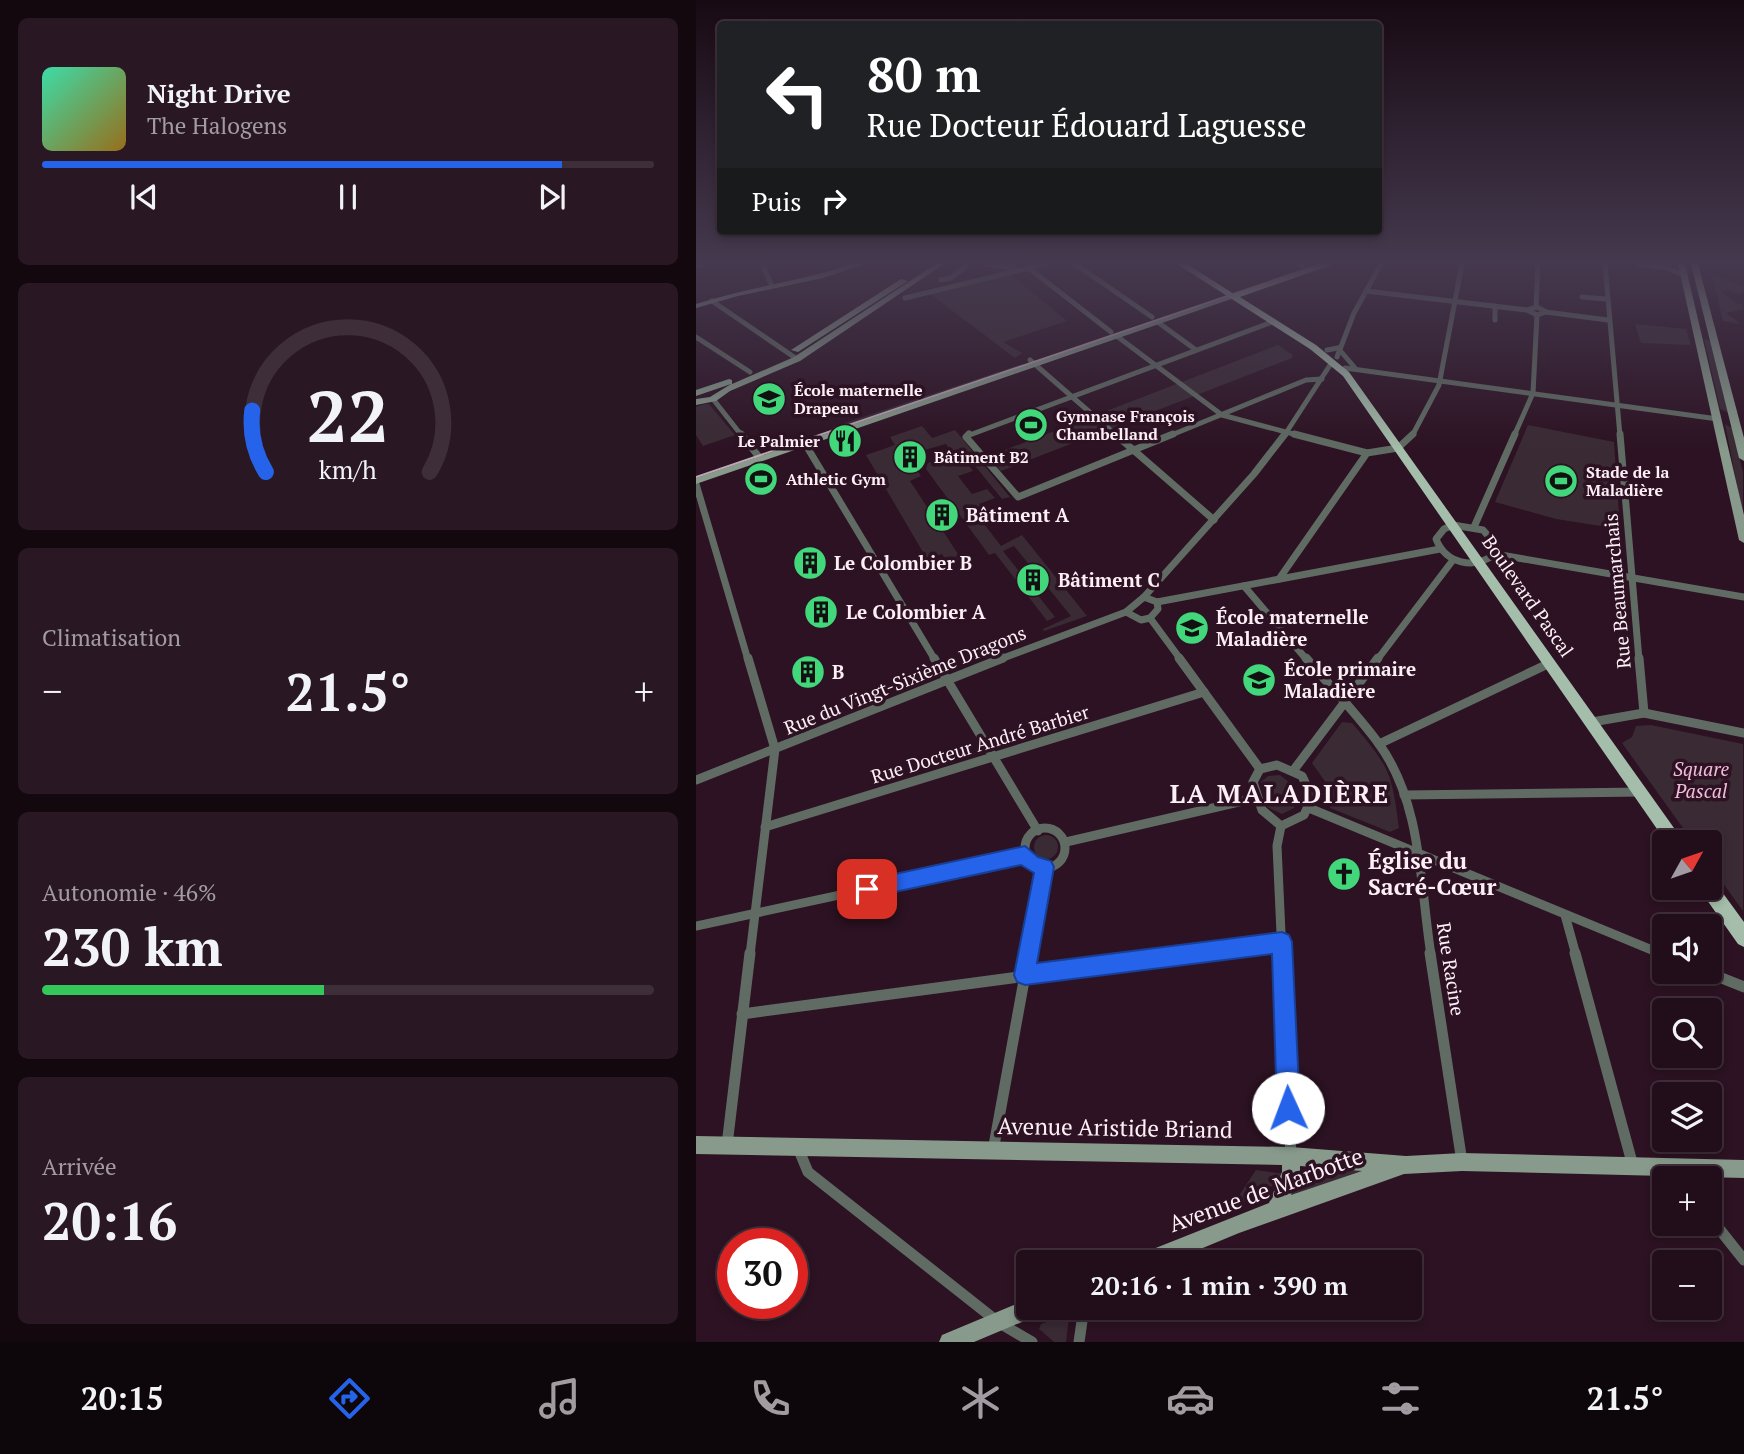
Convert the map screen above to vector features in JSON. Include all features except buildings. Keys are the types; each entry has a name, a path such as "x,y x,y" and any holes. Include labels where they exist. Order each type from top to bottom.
{"main road":[{"path":"698,401 713,399 719,389 750,372 793,357 837,327"},
{"path":"698,389 719,389 793,357 841,327"},
{"path":"696,471 804,442 1136,327"},
{"name":"Boulevard Pascal","path":"1280,327 1340,362"},
{"name":"Boulevard Pascal","path":"1285,327 1340,362 1668,830"},
{"path":"1695,327 1744,540"},
{"path":"1710,327 1739,425 1744,458"},
{"path":"1698,338 1713,340"},
{"path":"696,482 757,454 1033,362"},
{"path":"1718,419 1739,425"},
{"path":"1717,900 1744,938"},
{"name":"Avenue Aristide Briand","path":"696,1145 1292,1156 1405,1165 1462,1162 1652,1169"},
{"path":"1276,1210 1291,1172 1292,1156"},
{"name":"Avenue de Marbotte","path":"1175,1250 1276,1210 1405,1165"},
{"name":"Avenue Aristide Briand","path":"1722,1170 1744,1169"},
{"path":"949,1342 1016,1314"}],"street":[{"path":"749,327 793,357"},
{"path":"1105,327 1222,415 1367,453 1398,448 1410,440 1442,380 1451,327"},
{"path":"1164,327 1196,350"},
{"path":"1259,327 966,434 1016,496 1306,380 1322,379"},
{"name":"Rue du Vingt-Sixième Dragons","path":"696,780 1126,612 1144,597 1214,520 1286,433 1322,379 1340,362 1353,327"},
{"path":"1474,527 1532,393 1536,327"},
{"name":"Rue Beaumarchais","path":"1609,327 1644,713"},
{"path":"696,337 750,372"},
{"path":"1033,362 1214,520"},
{"path":"1340,362 1442,380 1718,419"},
{"path":"713,399 757,454"},
{"path":"804,442 1038,831"},
{"path":"1279,579 1367,453"},
{"path":"696,482 775,749 727,1145"},
{"path":"1495,554 1496,545 1492,537 1474,527 1453,526 1444,529 1437,537 1440,550 1453,560 1479,564 1495,554 1744,597"},
{"path":"1144,597 1157,601 1440,550"},
{"path":"1293,771 1453,560"},
{"name":"Rue Racine","path":"1244,586 1379,744 1394,766 1404,795 1415,853 1462,1162"},
{"path":"1126,612 1140,620 1150,618 1158,609 1157,601"},
{"path":"1150,618 1260,769"},
{"path":"1379,744 1550,663"},
{"name":"Rue Docteur André Barbier","path":"765,827 994,759 1204,692"},
{"path":"1592,722 1644,713 1744,733"},
{"path":"1277,765 1293,771 1309,786 1312,797 1309,808 1295,821 1281,826 1270,819 1256,798 1253,782 1260,769 1277,765"},
{"path":"1404,795 1642,792"},
{"path":"1066,842 1256,798"},
{"path":"1309,808 1652,950"},
{"path":"1281,826 1277,846 1292,1156"},
{"path":"1054,830 1063,836 1066,842 1062,858 1044,867 1032,864 1025,855 1026,843 1038,831 1054,830"},
{"path":"696,926 1025,855"},
{"path":"994,1151 1044,867"},
{"path":"1565,915 1633,1166"},
{"path":"742,1014 1282,942"},
{"path":"1722,978 1744,987"},
{"path":"798,1147 809,1172 998,1322 1032,1342"},
{"path":"1722,1232 1744,1260"},
{"path":"1079,1342 1082,1320"}],"green space":[{"path":"973,327 1050,327 1003,342 1022,353 1015,358"},
{"path":"1636,327 1662,327 1686,329 1691,345 1641,343"},
{"path":"1704,339 1711,341 1729,413 1720,409"},
{"path":"1278,345 1293,355 1292,358 1001,471 989,456"},
{"path":"1022,364 1025,366 836,432 833,427"},
{"path":"709,404 735,435 703,446 696,435 696,407"},
{"path":"1725,424 1732,428 1743,472 1743,516"},
{"name":"Stade de la Maladière","path":"1528,425 1614,442 1620,529 1556,519 1495,502"},
{"path":"922,426 932,438 955,430 1010,497 1002,499 963,451 950,450 946,444 896,458 899,464 910,460 921,476 910,481 962,560 949,565 942,554 936,556 943,568 934,571 866,455 895,445 890,437"},
{"path":"951,454 961,455 973,471 958,476 972,494 987,489 995,498 979,504 982,509 975,512 1001,546 1022,535 1087,616 1044,631 1043,629 1071,616 1014,546 1003,551 1055,617 1047,621 995,553 989,555 926,469 928,463"},
{"path":"1342,722 1352,723 1387,771 1394,794 1399,828 1390,832 1330,808 1329,787 1312,763"},
{"name":"Square Pascal","path":"1651,725 1743,744 1743,911 1722,882 1722,830 1684,830 1622,743 1632,737 1636,726"},
{"path":"1280,775 1294,786 1298,798 1294,808 1282,814 1267,807 1261,782 1268,776"},
{"path":"1046,835 1057,842 1058,847 1051,858 1046,859 1035,852 1034,847 1041,836"},
{"path":"1256,1170 1284,1174 1281,1184 1256,1190 1239,1207 1240,1194"},
{"path":"1321,1171 1364,1171 1293,1198 1292,1191 1298,1184"},
{"path":"1051,1320 1069,1320 1066,1342 1054,1342 1039,1329 1041,1324"}],"tram line":[{"path":"696,477 1137,327"}],"place":[{"name":"École maternelle Drapeau","path":"769,399"},
{"name":"Gymnase François Chambelland","path":"1031,425"},
{"name":"Le Palmier","path":"845,441"},
{"name":"Bâtiment B2","path":"910,457"},
{"name":"Athletic Gym","path":"761,479"},
{"name":"Stade de la Maladière","path":"1561,481"},
{"name":"Bâtiment A","path":"942,515"},
{"name":"Le Colombier B","path":"810,563"},
{"name":"Bâtiment C","path":"1033,580"},
{"name":"Le Colombier A","path":"821,612"},
{"name":"École maternelle Maladière","path":"1192,628"},
{"name":"B","path":"808,672"},
{"name":"École primaire Maladière","path":"1259,680"},
{"name":"Église du Sacré-Cœur","path":"1344,874"}],"district":[{"name":"LA MALADIÈRE","path":"1280,794"}],"route":[{"path":"867,889 1025,855 1032,864 1044,867 1025,975 1282,942 1288,1108"}]}
